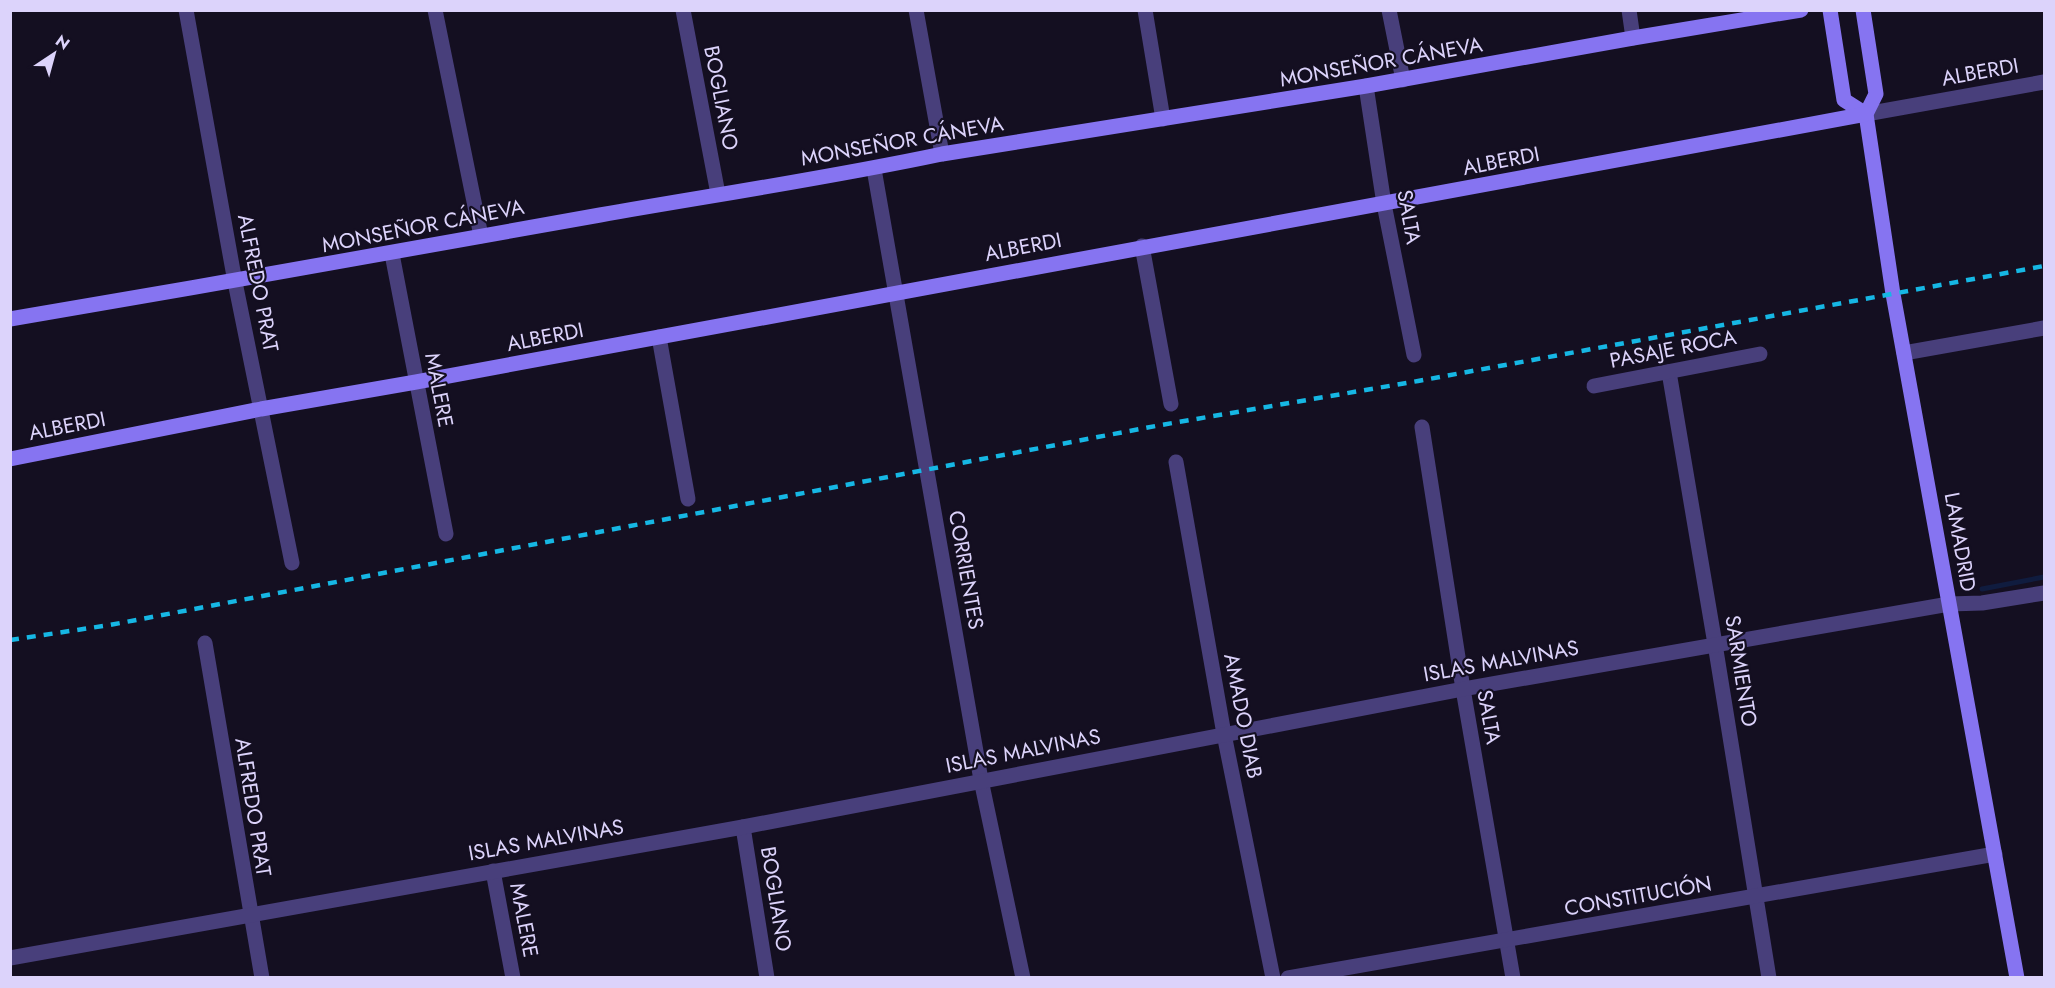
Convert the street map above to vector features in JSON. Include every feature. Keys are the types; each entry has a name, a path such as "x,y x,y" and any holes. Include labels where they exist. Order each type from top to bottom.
{"street":[{"name":"ALFREDO PRAT","path":"186,10 235,282 292,563"},
{"path":"435,10 481,236"},
{"name":"BOGLIANO","path":"683,10 718,194"},
{"path":"916,10 942,154"},
{"path":"1145,10 1163,119"},
{"path":"1389,10 1403,80"},
{"path":"1629,10 1633,38"},
{"name":"MONSEÑOR CÁNEVA","path":"10,319 235,282 718,194 874,169 942,154 1403,80 1801,10"},
{"path":"1830,10 1844,100 1866,114"},
{"name":"LAMADRID","path":"1863,10 1876,94 1866,114 1893,294 2017,978"},
{"name":"ALBERDI","path":"10,459 261,409 2044,82"},
{"name":"SALTA","path":"1366,86 1384,204 1414,355"},
{"name":"CORRIENTES","path":"874,169 981,780 1023,978"},
{"path":"1143,246 1171,404"},
{"name":"MALERE","path":"392,254 446,534"},
{"path":"1904,353 2044,328"},
{"path":"659,337 688,499"},
{"name":"PASAJE ROCA","path":"1594,386 1760,354"},
{"name":"SARMIENTO","path":"1669,372 1769,978"},
{"name":"SALTA","path":"1422,427 1463,689 1513,978"},
{"name":"AMADO DIAB","path":"1176,462 1224,734 1273,978"},
{"name":"ISLAS MALVINAS","path":"10,958 743,827 1463,689 1949,604 1982,603 2044,593"},
{"name":"ALFREDO PRAT","path":"205,643 262,978"},
{"name":"BOGLIANO","path":"743,827 767,978"},
{"name":"CONSTITUCIÓN","path":"1288,978 1995,854"},
{"name":"MALERE","path":"493,871 513,978"}],"waterway":[{"path":"1982,589 2044,577"}],"railway":[{"path":"10,640 110,625 1161,425 1418,381 2044,266"}]}
